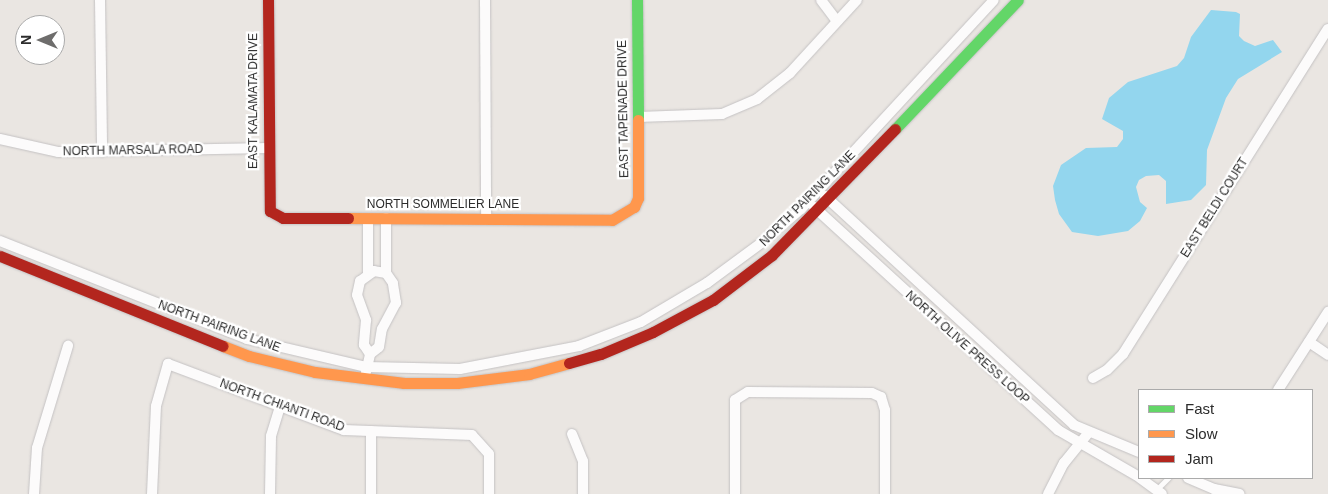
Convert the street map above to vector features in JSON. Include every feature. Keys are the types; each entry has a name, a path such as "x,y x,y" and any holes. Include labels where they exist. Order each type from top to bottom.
{"street":[{"path":"100,0 102,152"},
{"name":"EAST KALAMATA DRIVE","path":"268,0 268,202"},
{"path":"485,0 486,219"},
{"name":"EAST TAPENADE DRIVE","path":"625,213 638,198 637,0"},
{"path":"821,0 837,21"},
{"path":"638,117 722,114 757,99 790,73 857,0"},
{"name":"NORTH PAIRING LANE","path":"0,241 247,339 366,367 460,369 579,346 641,322 707,283 762,243 808,201 994,0"},
{"name":"NORTH PAIRING LANE","path":"0,256 84,288 249,356 315,372 366,380 457,383 529,374 601,354 653,332 713,300 772,255 818,211 1018,0"},
{"name":"EAST BELDI COURT","path":"1093,378 1124,354 1328,29"},
{"name":"NORTH MARSALA ROAD","path":"0,139 58,152 268,148"},
{"name":"NORTH OLIVE PRESS LOOP","path":"818,189 1068,420 1089,432 1138,452"},
{"name":"NORTH OLIVE PRESS LOOP","path":"808,201 1058,430 1138,476"},
{"name":"NORTH SOMMELIER LANE","path":"268,202 270,211 283,218 612,220 625,213"},
{"path":"368,218 368,274"},
{"path":"366,380 366,367 370,354 379,347 382,329 396,303 393,283 386,273 386,218"},
{"path":"370,354 364,345 366,320 358,295 360,280 374,271 386,273"},
{"path":"1279,389 1328,312"},
{"path":"1309,342 1328,355"},
{"path":"34,494 37,448 68,346"},
{"name":"NORTH CHIANTI ROAD","path":"152,494 156,406 168,364 344,430 472,435 489,454 489,494"},
{"path":"735,494 735,400 748,392 872,393 881,397 885,410 885,494"},
{"path":"270,494 271,436 280,406"},
{"path":"371,431 371,494"},
{"path":"1048,494 1064,463 1089,432"},
{"path":"572,434 584,460 583,494"},
{"name":"NORTH OLIVE PRESS LOOP","path":"1143,479 1160,492"},
{"path":"1190,479 1214,489 1240,494"}],"lane":[{"path":"84,288 90,276"},
{"path":"1058,430 1068,420"},
{"path":"1160,492 1167,479"}],"water":[{"path":"1211,10 1240,14 1239,36 1244,41 1255,46 1273,40 1282,52 1238,79 1226,98 1207,150 1206,185 1191,200 1166,204 1166,181 1159,175 1146,176 1139,180 1136,187 1140,202 1147,208 1140,221 1128,231 1098,236 1072,232 1059,214 1055,200 1053,186 1061,165 1086,148 1117,147 1123,139 1123,131 1102,119 1109,98 1128,82 1177,66 1184,58 1191,37"}],"traffic: fast":[{"path":"637,0 638,120"},
{"path":"895,129 1018,0"}],"traffic: slow":[{"path":"348,218 612,220 634,207 638,198 638,120"},
{"path":"223,346 249,356 315,372 404,383 457,383 529,374 569,363"}],"traffic: jam":[{"path":"268,0 270,211 283,218 348,218"},
{"path":"569,363 601,354 653,332 713,300 772,255 895,129"},
{"path":"0,256 223,346"}]}
